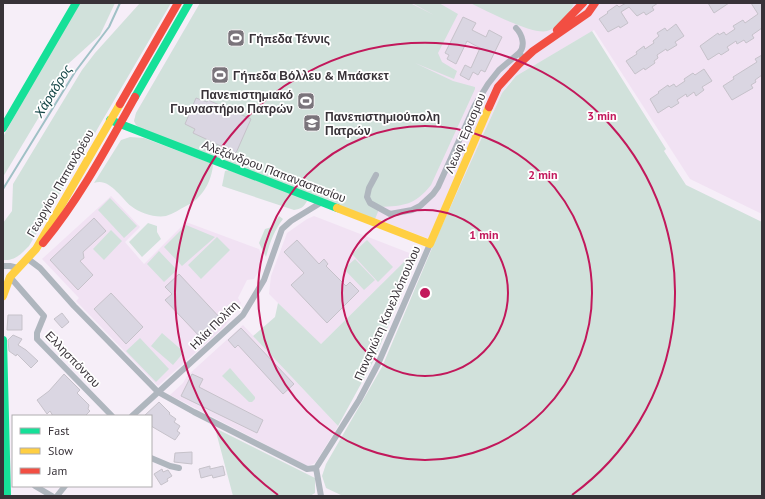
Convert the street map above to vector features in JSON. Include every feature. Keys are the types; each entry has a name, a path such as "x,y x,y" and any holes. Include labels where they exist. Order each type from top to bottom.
{"street":[{"path":"3,128 76,3"},
{"name":"Γεωργίου Παπανδρέου","path":"36,249 178,3"},
{"name":"Γεωργίου Παπανδρέου","path":"36,249 46,240 68,210 120,124 189,3"},
{"path":"542,44 576,12 583,3"},
{"path":"542,44 579,20 588,13 596,3"},
{"path":"376,175 369,188 367,197 370,203 390,214 412,210 427,200 438,187 475,105 488,84 499,70 522,56 523,43 516,28"},
{"name":"Λεωφ. Έρασμου","path":"430,244 498,87 522,56 542,44"},
{"name":"Αλεξάνδρου Παπαναστασίου","path":"110,120 430,244"},
{"name":"Ηλία Πολίτη","path":"133,415 243,315 264,280 282,229 291,221 322,202"},
{"name":"Παναγιώτη Κανελλόπουλου","path":"316,468 358,400 378,364 430,244"},
{"path":"3,296 10,277 36,249"},
{"path":"28,258 40,268 68,300 158,392 194,412 307,469 316,468 321,496"},
{"path":"3,266 18,268"},
{"name":"Ελλησπόντου","path":"10,277 44,316 37,333 38,339 111,415"},
{"path":"3,340 9,476 7,496"},
{"path":"152,458 178,468"},
{"path":"38,487 52,496"},
{"path":"57,496 64,487"}],"shaded area":[{"path":"80,3 115,3 100,35 68,64 57,87 3,177 3,137 41,68"},
{"path":"140,3 171,3 29,246 14,258 3,260 3,223 12,211 13,184 82,70 95,53"},
{"name":"Πανεπιστημιούπολη Πατρών","path":"200,3 762,3 762,214 690,179 594,30 516,76 509,83 502,93 435,241 416,234 142,129 136,125 134,121 136,113"},
{"name":"Πανεπιστημιακό Γυμναστήριο Πατρών","path":"200,3 410,3 434,15 412,3 439,3 458,14 438,53 442,62 457,71 454,79 415,63 453,81 475,87 431,185 420,197 408,203 396,206 380,207 375,219 142,129 136,125 134,121 136,113"},
{"path":"470,3 574,3 567,15 556,27 547,31 540,31 520,26"},
{"path":"592,31 666,149 664,151 686,185 762,222 762,496 343,496 326,488 322,476 326,464 382,367 435,241 502,93 516,76"},
{"path":"130,137 144,138 213,164 211,177 205,189 197,199 174,213 166,216 157,216 143,213 135,209 114,189 105,183 94,183 121,140"},
{"path":"229,170 307,201 305,205 294,210 222,186 225,171"},
{"path":"111,196 140,227 125,242 144,264 186,222 259,249 263,259 259,271 254,279 247,280 238,298 241,303 224,327 158,386 76,301 79,298 42,259"},
{"path":"110,198 137,226 124,238 98,210"},
{"path":"279,216 283,219 277,228 266,257 259,243 265,229 272,227"},
{"path":"314,216 412,254 320,345 269,294 271,276 287,233"},
{"path":"148,223 157,226 157,232 161,239 142,257 129,242"},
{"path":"186,225 215,237 182,266 164,247"},
{"path":"111,230 122,241 104,260 93,249"},
{"path":"217,237 230,250 201,279 188,265"},
{"path":"367,240 393,267 378,282 352,254"},
{"path":"159,251 177,270 164,282 147,264"},
{"path":"412,254 417,257 374,360 338,426 253,336 275,317 278,303 321,344"},
{"path":"355,259 375,280 364,290 344,269"},
{"path":"243,325 338,426 316,462 313,464 307,466 170,395 183,383 187,376"},
{"path":"162,333 184,352 173,365 151,346"},
{"path":"140,338 169,369 156,382 126,351"},
{"path":"230,368 255,397 252,402 249,402 222,376"},
{"path":"215,428 315,478 315,493 310,496 233,496"}],"building":[{"path":"626,3 658,3 652,7 654,10 646,15 644,12 637,16 629,7 621,12 628,23 620,28 619,26 608,32 599,19 617,5 619,7"},
{"path":"708,3 729,3 714,13"},
{"path":"751,3 762,3 762,28 752,35 754,38 746,43 744,40 737,44 736,41 727,47 729,50 721,55 719,53 708,60 700,46 718,33 719,35 724,32 726,35 735,29 733,26 743,20 745,23 758,14"},
{"path":"463,17 476,23 472,30 486,37 489,30 502,37 485,72 481,70 478,75 473,72 469,80 460,75 465,65 471,68 480,48 467,41 456,64 447,59 449,55 445,53"},
{"path":"676,24 684,36 675,42 677,45 667,51 666,49 657,55 658,58 654,61 655,63 645,70 644,68 635,74 626,61 637,54 636,52 644,46 645,49 654,43 653,41 659,36 657,33 665,28 667,31"},
{"path":"762,55 762,75 751,85 753,88 732,100 723,86 734,79 733,77 757,62 755,59"},
{"path":"704,69 712,81 702,87 704,90 696,96 694,92 687,97 686,94 677,100 679,103 671,108 669,106 658,113 650,99 668,85 669,87 674,84 676,87 693,73 695,75"},
{"path":"196,98 207,102 208,100 251,119 236,153 193,133 195,129 185,124"},
{"path":"94,218 106,231 83,252 84,258 80,261 93,275 78,290 50,260"},
{"path":"297,240 319,264 324,259 328,264 326,266 346,286 350,282 359,291 327,323 291,285 304,273 284,252"},
{"path":"179,274 222,320 202,339 165,300 172,294 165,287"},
{"path":"111,293 143,327 126,344 94,309"},
{"path":"62,313 69,322 62,328 54,319"},
{"path":"8,315 22,315 22,330 7,330"},
{"path":"241,328 294,384 283,394 238,345 235,348 228,340"},
{"path":"13,335 22,339 18,345 38,361 31,368 17,354 16,356 9,351 8,340"},
{"path":"64,374 80,390 77,393 89,405 88,409 90,411 86,415 52,415 50,411 47,414 37,400 49,391"},
{"path":"192,374 203,379 199,387 263,420 257,433 181,396"},
{"path":"159,402 170,413 169,414 176,419 174,422 180,426 177,431 180,433 175,440 152,427 152,415 145,415"},
{"path":"192,452 192,464 174,462 175,453"},
{"path":"210,466 210,469 223,466 225,475 213,478 212,475 201,478 199,469"},
{"path":"162,469 163,472 168,470 172,476 167,479 168,481 161,485 154,474"}],"waterway":[{"name":"Χάραδρος","path":"3,189 75,72 109,27 120,3"}],"traffic: fast":[{"path":"3,128 76,3"},
{"path":"135,97 189,3"},
{"path":"110,120 337,208"},
{"path":"3,340 7,496"}],"traffic: slow":[{"path":"3,296 10,277 36,249 120,104"},
{"path":"337,208 430,244 489,107"}],"traffic: jam":[{"path":"120,104 178,3"},
{"path":"557,30 583,3"},
{"path":"489,107 498,87 519,64 533,51 588,13 595,3"},
{"path":"43,243 81,190 135,97"}],"place":[{"name":"Γήπεδα Τέννις","path":"236,38"},
{"name":"Γήπεδα Βόλλευ & Μπάσκετ","path":"220,75"},
{"name":"Πανεπιστημιακό Γυμναστήριο Πατρών","path":"306,101"},
{"name":"Πανεπιστημιούπολη Πατρών","path":"312,123"}]}
